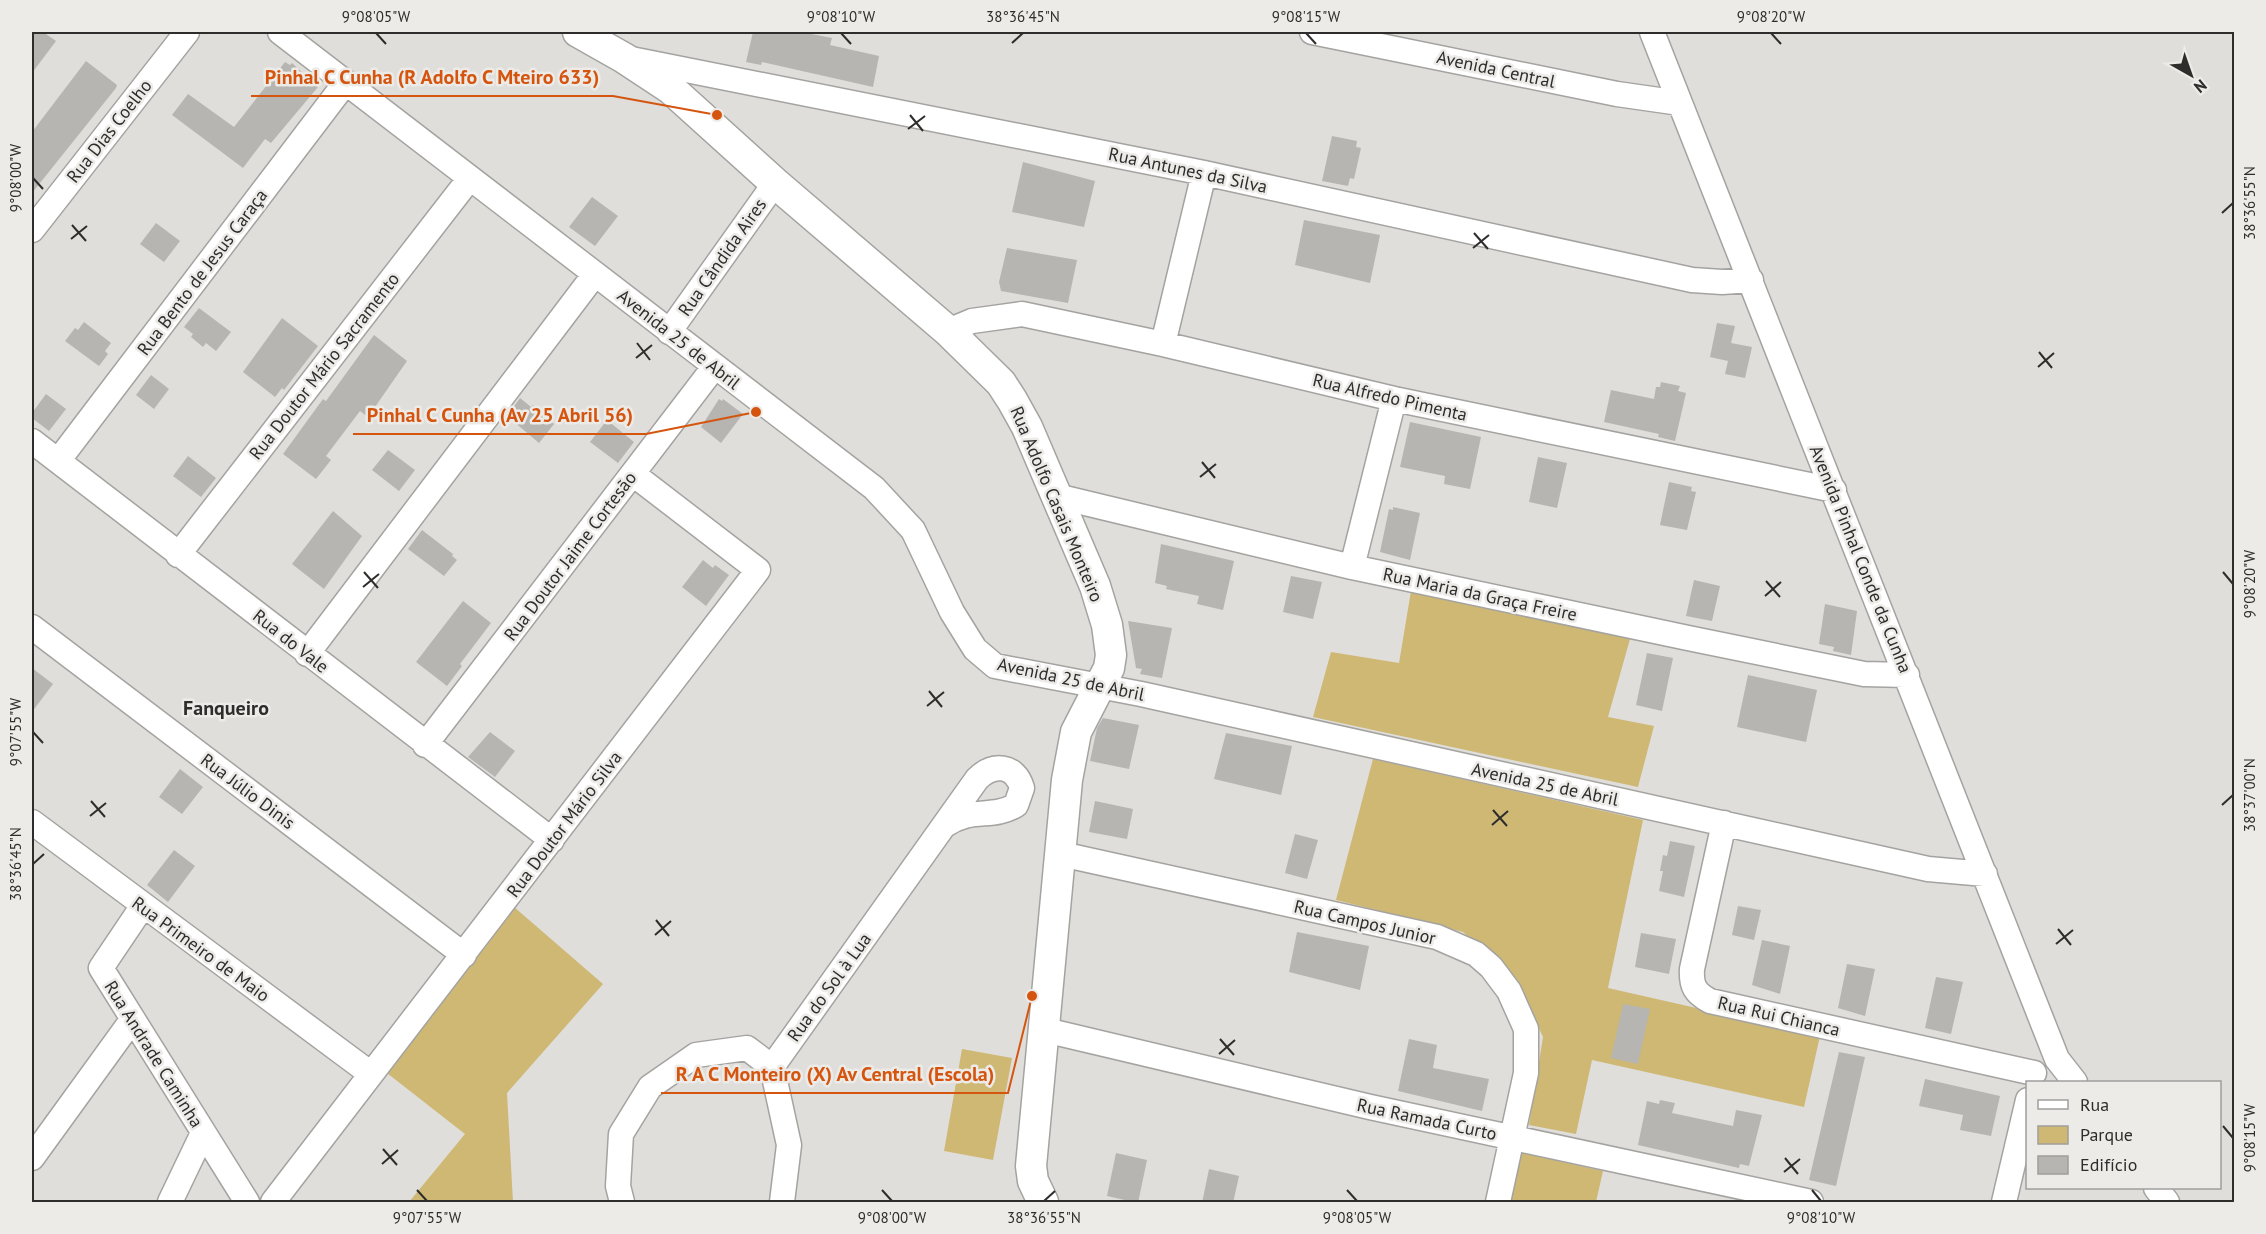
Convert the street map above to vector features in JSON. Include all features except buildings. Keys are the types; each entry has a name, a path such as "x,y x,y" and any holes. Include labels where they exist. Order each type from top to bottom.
{"street":[{"name":"Rua Dias Coelho","path":"32,230 187,32"},
{"name":"Avenida 25 de Abril","path":"280,32 874,488 913,530 952,612 984,659 995,666 1099,686 1928,869 1985,874"},
{"name":"Rua Adolfo Casais Monteiro","path":"578,32 624,58 671,89 775,183 948,331 1001,383 1027,427 1095,586 1107,626 1111,655 1109,668 1076,732 1068,780 1031,1166 1033,1181 1043,1203"},
{"name":"Avenida Central","path":"1312,32 1617,94 1680,103"},
{"name":"Avenida Pinhal Conde da Cunha","path":"1652,32 2057,1059 2074,1081"},
{"name":"Rua Antunes da Silva","path":"624,58 1203,173 1692,280 1722,282 1751,280"},
{"name":"Rua Bento de Jesus Caraça","path":"58,461 346,82"},
{"path":"1163,344 1203,173"},
{"name":"Rua Doutor Mário Sacramento","path":"178,555 470,178"},
{"name":"Rua Cândida Aires","path":"669,332 775,183"},
{"path":"307,654 595,274"},
{"name":"Rua Alfredo Pimenta","path":"948,331 972,321 1022,314 1163,344 1394,399 1834,490"},
{"name":"Rua Doutor Jaime Cortesão","path":"425,745 715,366"},
{"path":"1352,567 1394,399"},
{"name":"Rua do Vale","path":"32,441 425,745 552,840"},
{"name":"Rua Doutor Mário Silva","path":"273,1203 758,570 633,474"},
{"name":"Rua Maria da Graça Freire","path":"1056,496 1352,567 1864,674 1907,675"},
{"name":"Rua Júlio Dinis","path":"32,627 464,954"},
{"name":"Rua Primeiro de Maio","path":"32,822 142,907 371,1074"},
{"name":"Rua Rui Chianca","path":"1724,824 1692,969 1691,983 1698,994 1710,1001 2033,1078"},
{"name":"Rua do Sol à Lua","path":"772,1067 945,825"},
{"name":"Rua Campos Junior","path":"1061,854 1437,937 1476,954 1491,967 1509,991 1526,1029 1526,1073 1515,1137 1498,1203"},
{"name":"Rua Andrade Caminha","path":"142,907 101,968 247,1203"},
{"path":"32,1158 132,1020"},
{"name":"Rua Ramada Curto","path":"1045,1030 1370,1107 1811,1203"},
{"path":"622,1203 618,1186 621,1134 650,1087 696,1055 747,1048 772,1067 789,1145 782,1203"},
{"path":"2033,1078 2057,1059"},
{"path":"2004,1203 2026,1109"},
{"path":"170,1203 203,1133"},
{"path":"2157,1189 2168,1203"}],"green space":[{"path":"1411,591 1630,639 1608,717 1654,726 1638,787 1313,717 1331,652 1399,663"},
{"path":"1373,759 1643,820 1608,988 1820,1036 1804,1107 1592,1060 1576,1134 1529,1125 1543,1037 1516,978 1463,932 1336,900"},
{"path":"506,900 603,984 507,1093 513,1202 409,1202 465,1134 378,1066"},
{"path":"962,1049 1012,1058 993,1160 944,1151"},
{"path":"1519,1152 1603,1171 1596,1202 1508,1202"}],"place":[{"name":"Pinhal C Cunha (R Adolfo C Mteiro 633)","path":"717,115"},
{"name":"Pinhal C Cunha (Av 25 Abril 56)","path":"756,412"},
{"name":"R A C Monteiro (X) Av Central (Escola)","path":"1032,996"}],"district":[{"name":"Fanqueiro","path":"226,708"}]}
